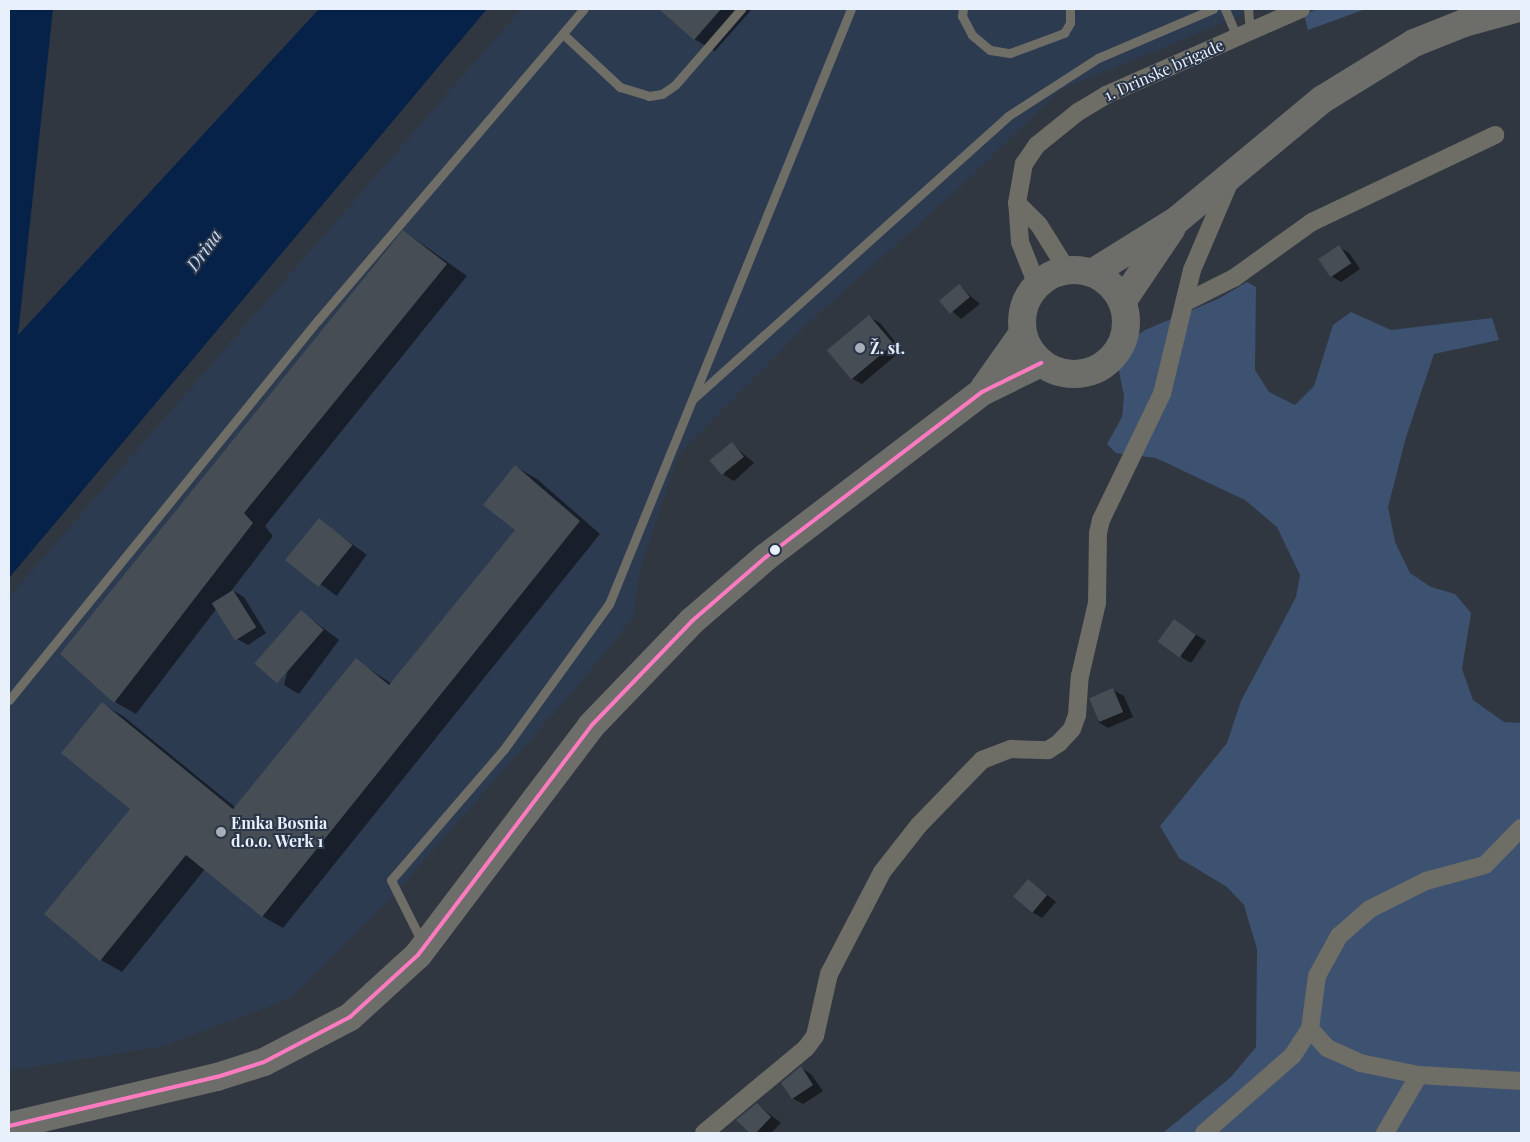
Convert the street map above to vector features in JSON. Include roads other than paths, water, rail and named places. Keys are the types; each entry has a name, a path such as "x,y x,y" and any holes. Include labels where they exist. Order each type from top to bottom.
{"main road":[{"path":"1080,271 1110,285 1122,302 1126,319 1124,336 1117,352 1105,364 1090,372 1073,374 1056,371 1041,362 1029,350 1023,333 1022,316 1026,299 1037,285 1051,275 1080,271 1177,220 1323,99 1414,43 1464,23 1515,9"},
{"path":"1122,302 1177,220"},
{"path":"982,392 1023,333"},
{"path":"9,1126 217,1077 264,1062 350,1016 384,989 425,946 590,726 692,621 766,558 982,392 1041,362"}],"street":[{"name":"1. Drinske brigade","path":"1037,285 1020,242 1017,203 1024,164 1037,145 1078,112 1136,80 1301,9"},
{"path":"1186,302 1234,278 1312,222 1495,135"},
{"path":"704,1133 806,1048 815,1036 833,967 882,872 919,825 982,760 1011,749 1048,750 1060,744 1072,729 1078,716 1080,676 1097,603 1098,533 1101,520 1162,394 1186,302 1192,270 1233,174"},
{"path":"1017,203 1080,271"},
{"path":"1204,1133 1293,1055 1310,1029 1317,976 1339,936 1370,909 1426,881 1485,865 1521,828"},
{"path":"1310,1029 1327,1048 1360,1063 1419,1075 1521,1081"},
{"path":"1386,1132 1419,1075"}],"lane":[{"path":"9,700 318,320 584,9"},
{"path":"563,34 620,87 649,96 662,94 676,85 741,9"},
{"path":"425,946 391,880 504,749 609,604 851,9"},
{"path":"963,9 962,16 972,36 990,50 1010,53 1064,33 1070,23 1070,9"},
{"path":"692,400 1008,116 1098,58 1213,9"},
{"path":"1225,9 1243,34"},
{"path":"1243,34 1248,9"}],"water":[{"name":"Drina","path":"9,9 53,9 18,335 319,9 487,9 9,578"}],"place":[{"name":"Ž. st.","path":"860,348"},
{"name":"Emka Bosnia d.o.o. Werk 1","path":"221,832"}]}
